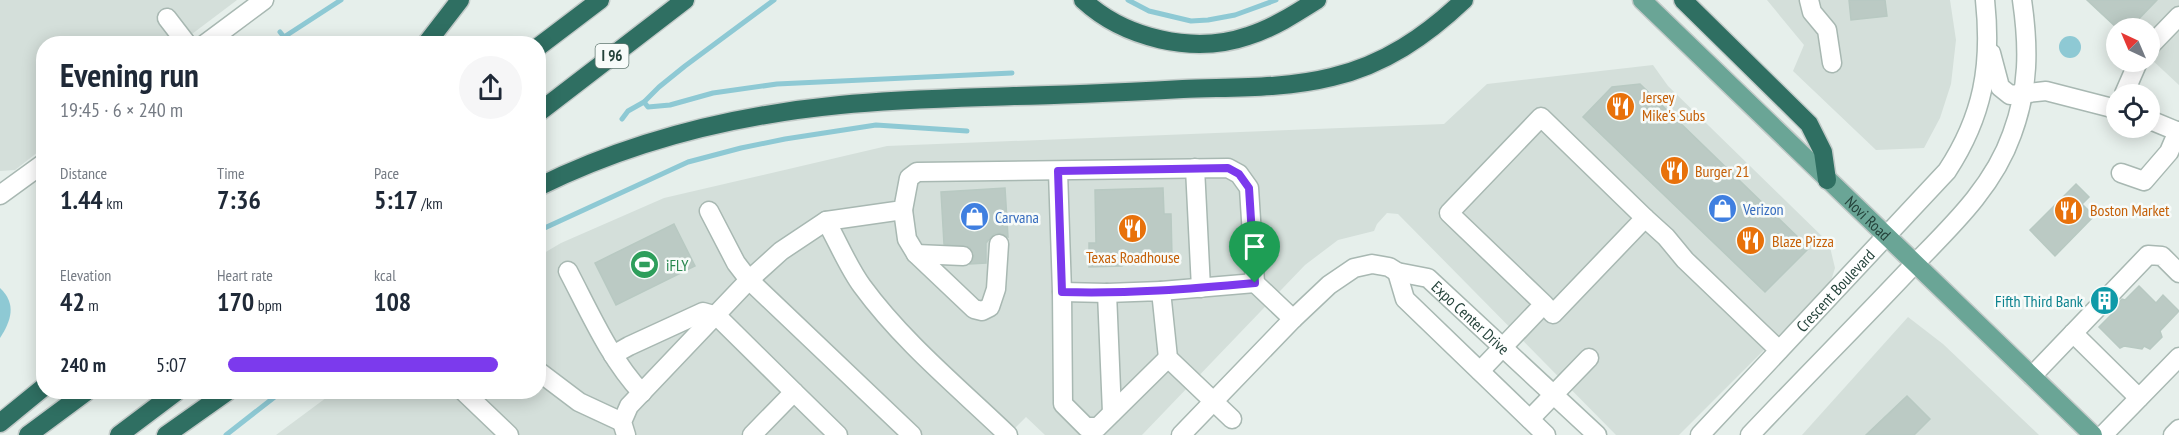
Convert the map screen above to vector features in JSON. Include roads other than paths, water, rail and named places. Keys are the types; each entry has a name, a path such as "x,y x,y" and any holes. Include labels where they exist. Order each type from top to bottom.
{"highway":[{"path":"432,36 460,0"},
{"path":"546,41 600,0"},
{"name":"I 96","path":"546,107 685,0"},
{"path":"1083,0 1097,13 1145,36 1174,42 1206,44 1246,37 1283,22 1317,0"},
{"path":"546,184 620,153 661,140 751,118 802,109 914,100 1265,85 1333,77 1393,54 1417,40 1464,0"},
{"path":"1683,0 1809,124 1823,152 1827,180"},
{"path":"0,423 36,394"},
{"path":"28,435 77,399"},
{"path":"120,435 167,399"},
{"path":"166,435 217,399"}],"main road":[{"name":"Novi Road","path":"1642,0 2093,435"}],"street":[{"path":"216,36 264,0"},
{"path":"1809,0 1812,12 1827,30 1832,63"},
{"name":"Crescent Boulevard","path":"1700,435 1940,180 1959,152 1970,131 1982,96 1988,47 1985,0"},
{"path":"1750,435 1915,264 1988,184 2012,134 2024,92 2026,31 2022,0"},
{"path":"2160,36 2179,16"},
{"path":"167,18 181,36"},
{"path":"1988,47 1995,61 2000,87 2010,95 2046,91 2106,106"},
{"path":"1645,218 1553,314 1449,213 1541,117 1666,237 1685,260 1779,350"},
{"path":"2121,173 2144,181 2169,152 2179,132 2160,124"},
{"path":"1194,168 1201,288"},
{"path":"999,244 996,289 990,307 982,311 974,309 916,254 907,239 903,210 909,178 917,171 1228,168 1239,174 1249,188 1255,283 1293,319"},
{"path":"0,195 36,169"},
{"path":"1058,171 1062,292 1062,404 1086,427 1098,427 1168,358"},
{"path":"546,377 579,402 624,428 629,406 749,280 781,251 826,221 903,210"},
{"path":"709,211 736,262 749,280 912,435"},
{"path":"826,221 860,284 871,298 907,340 999,432"},
{"path":"916,254 963,256"},
{"path":"2032,376 2148,255 2162,256 2179,273"},
{"path":"1181,435 1329,285 1354,268 1372,264 1389,267 1397,272"},
{"path":"568,271 613,355 642,393"},
{"name":"Expo Center Drive","path":"1546,435 1405,299 1397,272 1428,278 1597,435"},
{"path":"1062,292 1161,291 1255,283"},
{"path":"1161,291 1168,358 1232,419"},
{"path":"1107,293 1112,413"},
{"path":"1480,371 1544,304"},
{"path":"613,355 703,312 717,316 838,435"},
{"path":"2073,333 2139,398"},
{"path":"2103,435 2179,357"},
{"path":"1530,419 1589,358"},
{"path":"752,435 794,392"},
{"path":"471,399 509,435"},
{"path":"2173,435 2179,429"}],"water":[{"path":"2070,36 2078,39 2081,47 2078,55 2070,58 2062,55 2059,47 2062,39"},
{"path":"0,288 9,300 10,313 0,338"}],"waterway":[{"path":"286,36 341,0"},
{"path":"622,119 628,111 644,102 685,66 774,0"},
{"path":"1128,0 1149,11 1191,21 1235,15 1276,0"},
{"path":"280,32 283,36"},
{"path":"644,102 648,107 670,105 713,93 777,84 1012,73"},
{"path":"546,227 688,162 741,148 876,125 967,131"},
{"path":"226,435 272,399"}],"place":[{"name":"Jersey Mike's Subs","path":"1621,106"},
{"name":"Burger 21","path":"1674,171"},
{"name":"Verizon","path":"1722,209"},
{"name":"Boston Market","path":"2069,210"},
{"name":"Carvana","path":"974,217"},
{"name":"Texas Roadhouse","path":"1133,229"},
{"name":"Blaze Pizza","path":"1751,241"},
{"name":"iFLY","path":"645,265"},
{"name":"Fifth Third Bank","path":"2104,301"}]}
